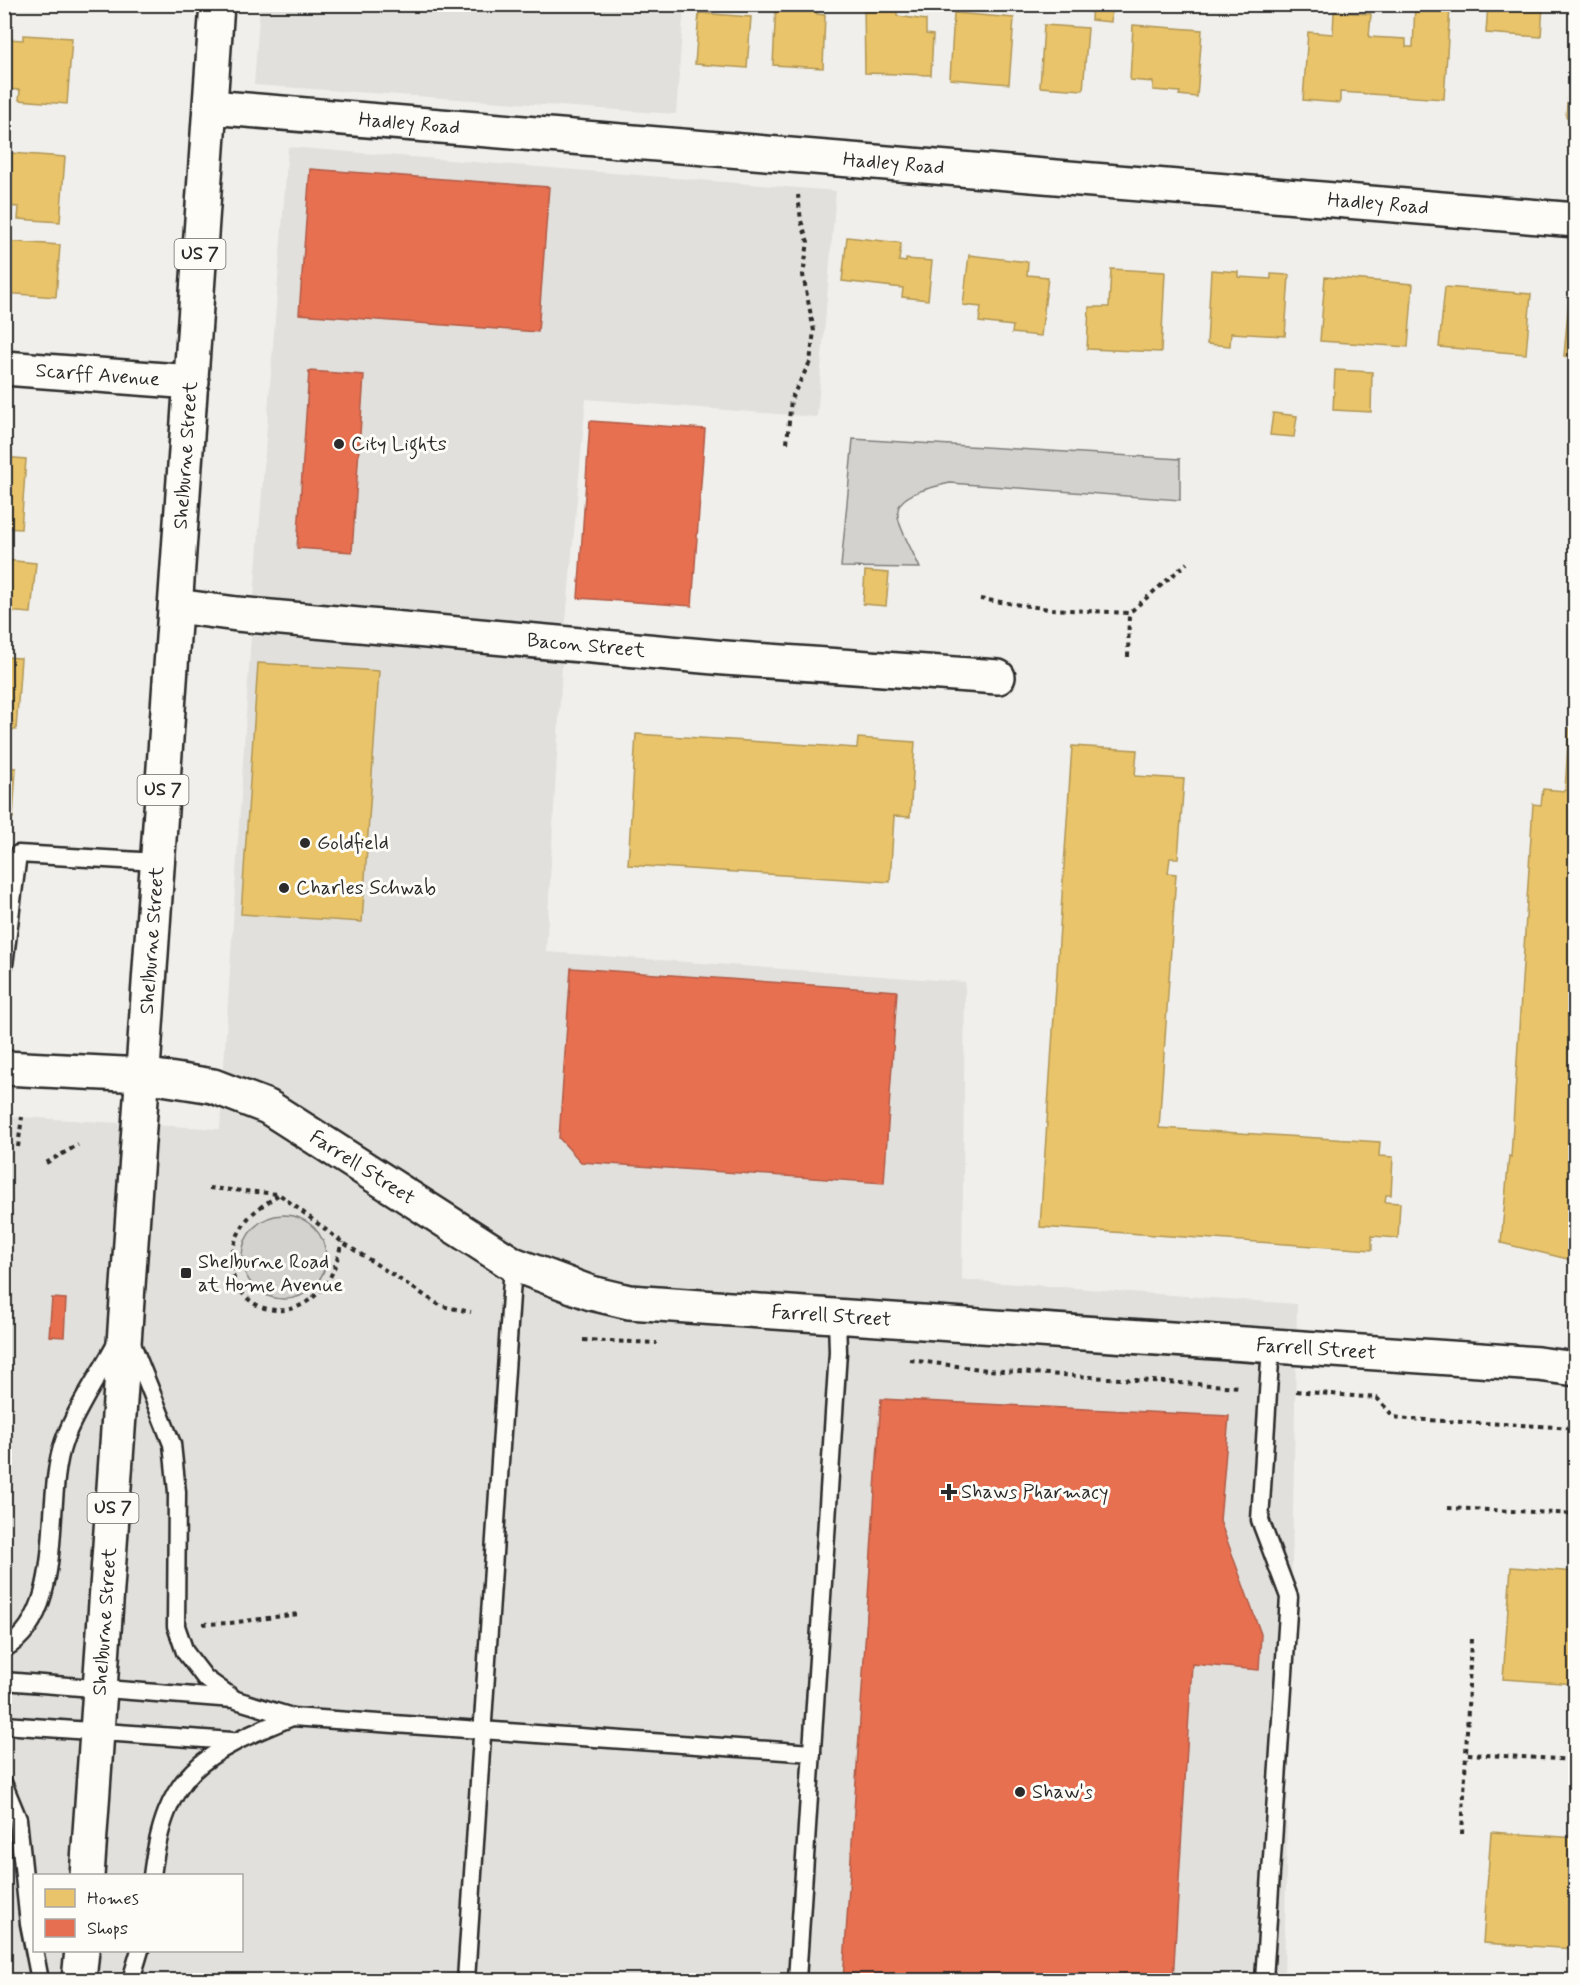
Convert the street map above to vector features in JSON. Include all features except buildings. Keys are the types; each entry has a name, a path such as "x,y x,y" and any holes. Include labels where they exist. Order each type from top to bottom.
{"street":[{"name":"Shelburne Street","path":"87,1874 217,4"},
{"name":"Hadley Road","path":"210,107 1575,220"},
{"name":"Scarff Avenue","path":"4,368 192,382"},
{"name":"Bacon Street","path":"176,606 237,614 725,658 998,677"},
{"name":"Farrell Street","path":"4,1068 143,1075 213,1086 268,1107 513,1264 591,1293 629,1302 837,1318 1538,1364 1575,1370"},
{"path":"79,1980 82,1952"}],"lane":[{"path":"4,965 18,854 158,862"},
{"path":"466,1980 513,1264"},
{"path":"797,1980 838,1352 837,1318"},
{"path":"4,1649 30,1625 43,1599 55,1485 64,1440 125,1328"},
{"path":"125,1328 172,1444 177,1492 176,1626 184,1652 205,1678 233,1699"},
{"path":"1264,1980 1289,1597 1260,1520 1271,1345"},
{"path":"4,1681 233,1699 292,1718 812,1753"},
{"path":"152,1874 161,1822 173,1797 194,1770 232,1741 292,1718"},
{"path":"4,1725 232,1741"},
{"path":"4,1785 18,1819 33,1944"},
{"path":"34,1952 40,1980"},
{"path":"131,1980 139,1952"}],"path":[{"path":"788,443 790,399 810,362 814,330 803,276 808,242 801,221 798,195"},
{"path":"981,599 1049,609 1129,613 1187,563"},
{"path":"1128,657 1129,613"},
{"path":"18,1147 22,1116"},
{"path":"46,1163 78,1145"},
{"path":"209,1188 279,1194 342,1242 441,1306 471,1312"},
{"path":"279,1194 247,1219 232,1248 232,1262 239,1292 262,1307 286,1312 307,1304 327,1284 342,1242"},
{"path":"205,1261 232,1262"},
{"path":"900,1359 988,1370 1377,1398 1394,1417 1575,1428"},
{"path":"1448,1508 1575,1514"},
{"path":"197,1622 230,1623 298,1614"},
{"path":"1462,1834 1471,1639"},
{"path":"1466,1754 1575,1760"}],"shaded area":[{"path":"260,5 684,5 676,114 254,85"},
{"path":"288,147 836,191 817,417 586,399 562,665 546,952 965,982 962,1280 1297,1304 1284,1980 5,1980 4,1116 220,1129 250,651"},
{"path":"853,439 1180,459 1180,500 950,483 926,489 901,502 898,511 899,521 920,568 841,567"},
{"path":"284,1215 300,1218 319,1234 326,1257 323,1273 307,1292 284,1299 268,1296 249,1280 242,1257 245,1241 261,1222"}],"place":[{"name":"City Lights","path":"339,444"},
{"name":"Goldfield","path":"305,843"},
{"name":"Charles Schwab","path":"284,888"},
{"name":"Shelburne Road at Home Avenue","path":"186,1273"},
{"name":"Shaws Pharmacy","path":"949,1492"},
{"name":"Shaw's","path":"1020,1792"}]}
